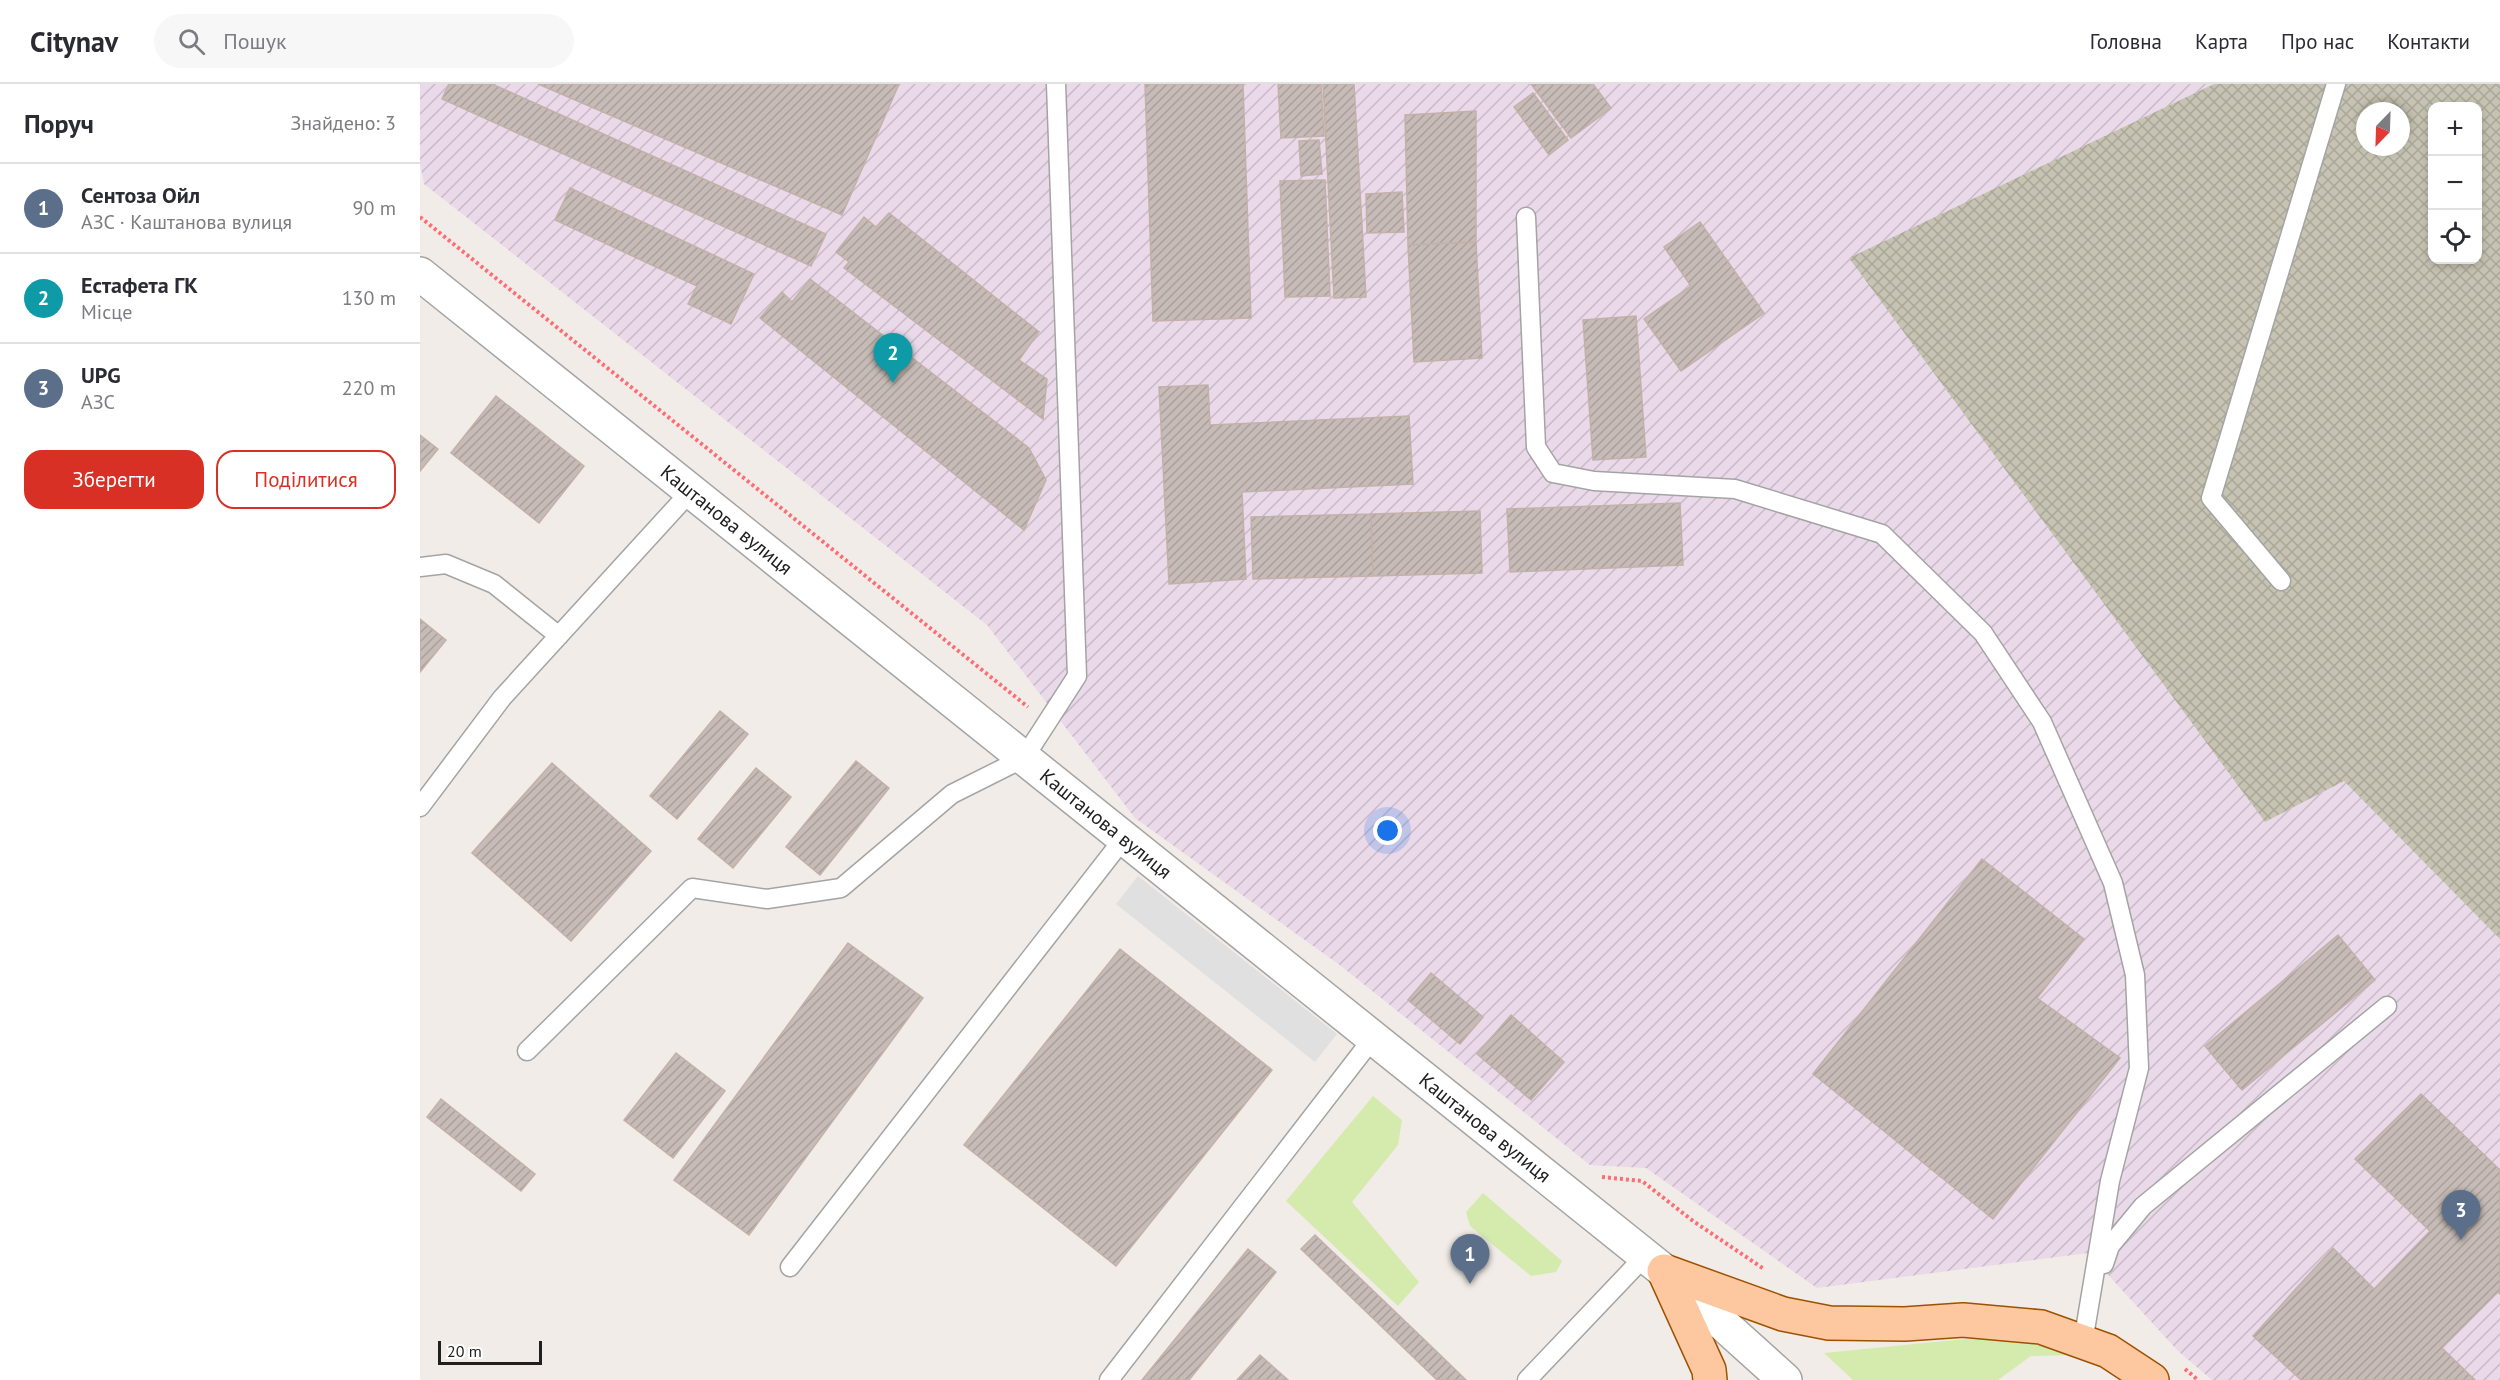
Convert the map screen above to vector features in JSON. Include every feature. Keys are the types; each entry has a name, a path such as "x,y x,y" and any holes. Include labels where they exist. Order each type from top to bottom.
{"main road":[{"path":"1655,1263 1783,1314 1829,1323 1905,1324 1963,1320 2041,1327 2108,1351 2152,1380"},
{"path":"1655,1263 1709,1370 1710,1380"}],"street":[{"name":"Каштанова вулиця","path":"420,274 1655,1263 1785,1380"}],"lane":[{"path":"527,1052 692,888 767,899 841,888 952,794 1024,758 1077,676 1056,84"},
{"path":"2281,581 2211,498 2336,84"},
{"path":"1526,217 1536,447 1553,472 1593,481 1735,489 1882,534 1983,633 2042,722 2113,883 2135,975 2139,1068 2110,1181 2083,1342"},
{"path":"420,807 502,698 691,491"},
{"path":"420,567 446,564 494,584 559,636"},
{"path":"790,1268 1124,838"},
{"path":"2091,1302 2110,1246 2143,1206 2212,1152 2387,1006"},
{"path":"1109,1380 1373,1038"},
{"path":"1527,1380 1655,1263"}],"shaded area":[{"path":"420,84 2500,84 2500,1380 2212,1380 2178,1351 2088,1253 1817,1288 1646,1168 1590,1165 1341,966 1135,818 987,625 424,184 420,164"},
{"path":"2214,84 2500,84 2500,939 2344,781 2265,822 1849,258"},
{"path":"1138,876 1337,1034 1315,1062 1116,904"}],"green space":[{"path":"1373,1096 1402,1120 1398,1145 1352,1202 1419,1282 1398,1306 1286,1201"},
{"path":"1483,1193 1562,1261 1556,1272 1531,1276 1470,1226 1466,1212"},
{"path":"1985,1337 2035,1340 2077,1355 2031,1356 1998,1380 1853,1380 1824,1353"}],"building":[{"path":"449,84 492,84 826,234 811,266 442,99"},
{"path":"538,84 899,84 842,215"},
{"path":"1145,84 1243,84 1251,318 1153,321"},
{"path":"1278,84 1321,84 1324,136 1281,138"},
{"path":"1323,84 1354,84 1366,297 1334,298"},
{"path":"1531,84 1593,84 1611,108 1571,138"},
{"path":"1533,93 1568,140 1549,155 1514,107"},
{"path":"1476,111 1476,242 1408,245 1405,115"},
{"path":"1319,140 1322,174 1301,176 1299,141"},
{"path":"1325,180 1330,296 1285,297 1280,181"},
{"path":"570,188 754,274 731,324 688,304 697,286 555,220"},
{"path":"1402,192 1404,232 1367,233 1366,194"},
{"path":"889,213 1039,332 1019,360 1047,379 1043,419 844,268 849,262 836,252 864,217 876,227"},
{"path":"1700,222 1764,313 1681,371 1644,319 1691,286 1664,247"},
{"path":"1476,242 1482,358 1414,362 1408,245"},
{"path":"810,279 1029,448 1046,480 1024,530 760,318 782,292 792,302"},
{"path":"1636,316 1646,457 1593,460 1583,320"},
{"path":"1208,385 1210,425 1409,416 1413,484 1242,492 1246,579 1169,584 1159,387"},
{"path":"496,396 584,466 539,523 451,453"},
{"path":"420,435 438,449 420,471"},
{"path":"1680,503 1683,565 1510,572 1507,509"},
{"path":"1480,511 1482,573 1373,576 1371,514"},
{"path":"1371,514 1373,576 1253,579 1251,517"},
{"path":"420,619 446,640 420,672"},
{"path":"720,711 748,734 677,819 650,796"},
{"path":"856,761 889,788 820,875 786,847"},
{"path":"552,763 651,851 571,941 472,853"},
{"path":"756,768 791,797 733,868 698,839"},
{"path":"1982,859 2084,939 2037,998 2120,1058 1993,1219 1813,1074"},
{"path":"2338,935 2375,980 2242,1090 2205,1046"},
{"path":"848,943 923,998 749,1235 674,1180"},
{"path":"1120,949 1272,1070 1116,1266 964,1145"},
{"path":"1431,973 1483,1017 1460,1044 1408,1000"},
{"path":"1511,1015 1564,1062 1531,1100 1477,1054"},
{"path":"676,1053 725,1091 673,1158 624,1120"},
{"path":"2421,1094 2500,1170 2500,1294 2498,1292 2442,1348 2475,1380 2301,1380 2253,1336 2333,1248 2374,1289 2430,1231 2355,1159"},
{"path":"441,1099 535,1174 521,1191 427,1117"},
{"path":"1315,1235 1466,1380 1437,1380 1301,1249"},
{"path":"1248,1249 1276,1272 1189,1380 1142,1380"},
{"path":"1260,1355 1288,1380 1237,1380"}],"place":[{"name":"Естафета ГК","path":"893,383"},
{"name":"UPG","path":"2461,1240"},
{"name":"Сентоза Ойл","path":"1470,1284"}]}
